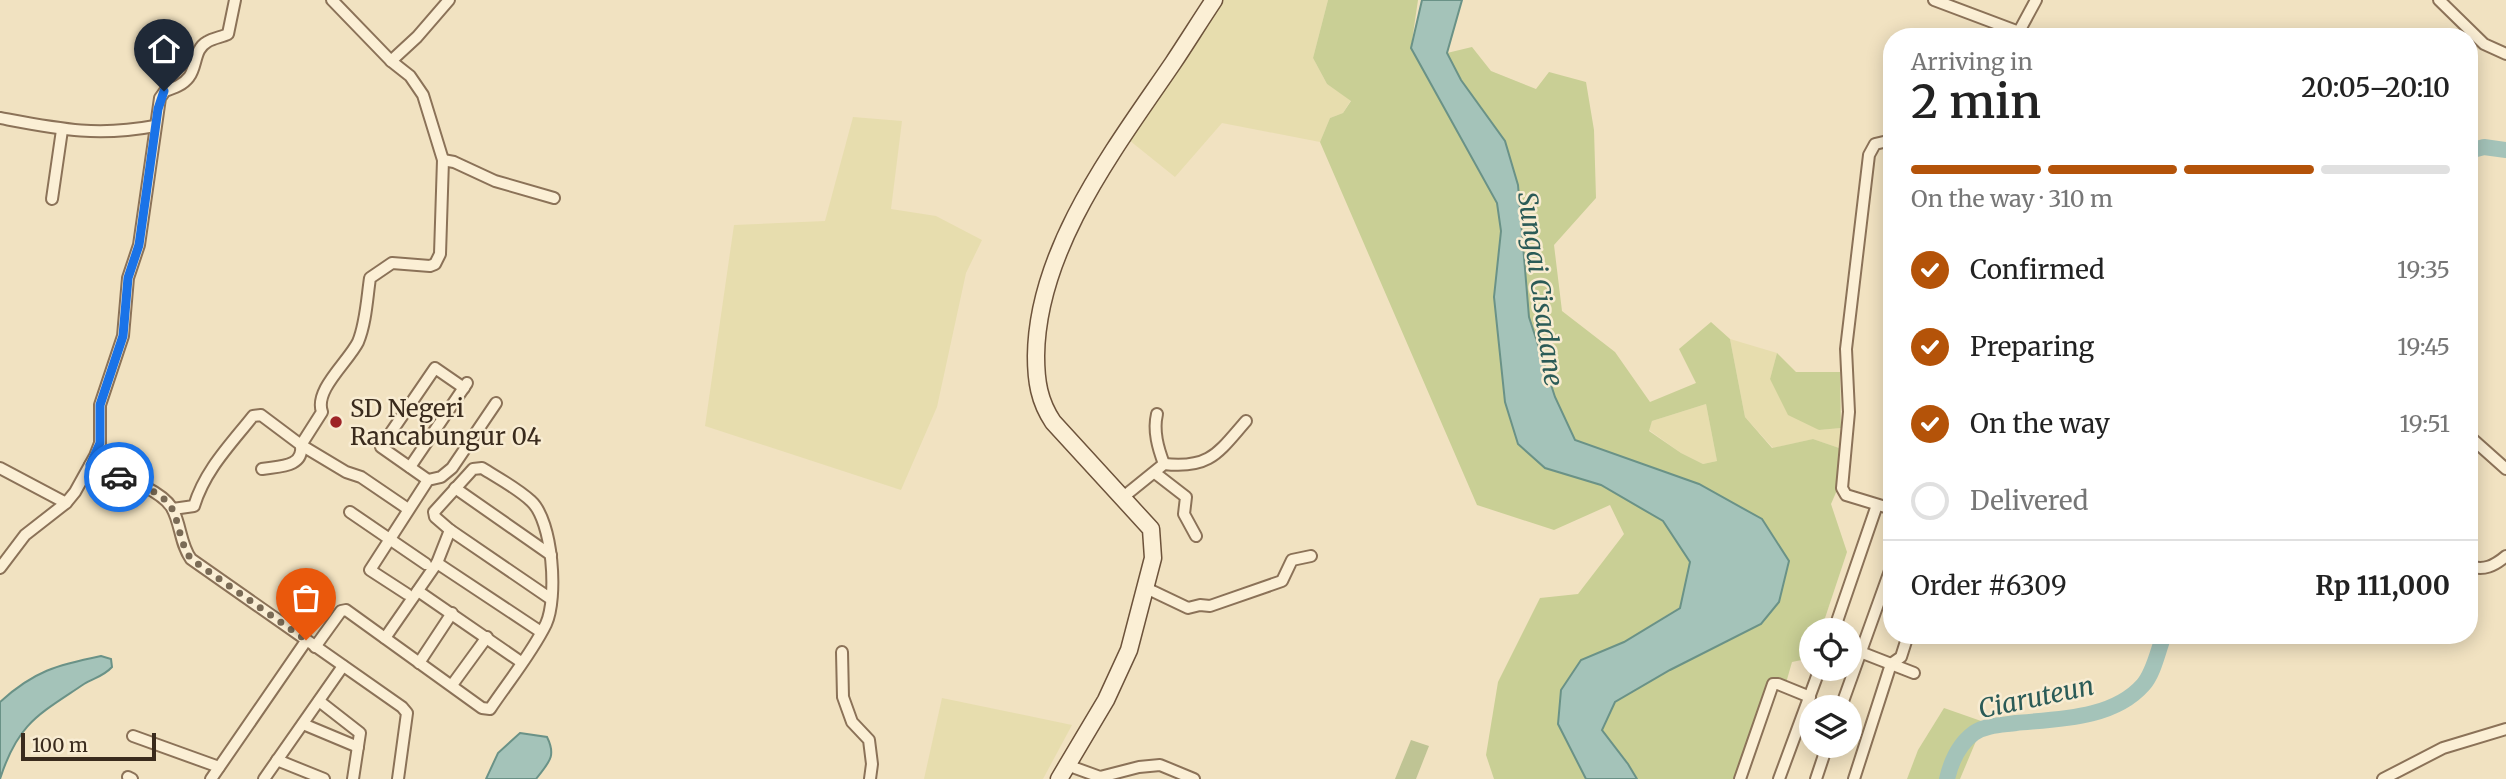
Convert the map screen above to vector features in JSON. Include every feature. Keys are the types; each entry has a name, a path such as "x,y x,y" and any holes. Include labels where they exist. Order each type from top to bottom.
{"main road":[{"path":"1063,772 1119,675 1146,588 1154,549 1151,528 1046,412 1036,371 1040,312 1052,268 1076,217 1124,134 1213,0"}],"street":[{"path":"0,568 25,535 66,503 75,492 100,443 100,405 123,336 128,278 139,245 155,126 162,94 188,80 201,47 228,34 235,0"},
{"path":"262,469 297,461 302,452 301,444 322,412 319,404 325,390 359,339 370,278 392,263 430,266 435,264 440,254 443,160 423,95 410,76 391,61 332,0"},
{"path":"391,61 417,37 449,0"},
{"path":"1934,0 2003,28"},
{"path":"2021,28 2036,0"},
{"path":"2439,0 2468,28"},
{"path":"2478,38 2484,44 2506,54"},
{"path":"0,118 62,130 120,132 155,126"},
{"path":"52,200 62,130"},
{"path":"1883,143 1875,144 1869,155 1846,349 1849,412 1842,488 1846,495 1883,507"},
{"path":"443,160 454,162 495,181 554,198"},
{"path":"410,467 466,385 435,368 381,447 428,480"},
{"path":"496,403 452,468 441,477 428,480 370,570 452,614 521,662"},
{"path":"1157,414 1157,442 1164,464"},
{"path":"173,509 194,506 200,487 214,464 253,416 261,415 336,467 361,477 408,509"},
{"path":"1122,498 1164,464 1187,466 1202,462 1227,443 1247,421"},
{"path":"2478,444 2506,469"},
{"path":"90,465 149,489 163,498 173,509 184,549 191,559 402,707 407,713 398,779"},
{"path":"0,468 66,503"},
{"path":"211,779 311,643 341,611 346,610 482,708 490,709 547,622 551,599 551,555 544,522 532,501 482,468 473,469 434,512 435,517 551,599"},
{"path":"1155,473 1186,497 1184,514 1196,536"},
{"path":"455,488 551,555"},
{"path":"1838,618 1877,505"},
{"path":"350,512 389,540 432,563 541,632"},
{"path":"385,638 450,530"},
{"path":"1146,588 1188,608 1200,605 1210,607 1282,581 1292,559 1311,556"},
{"path":"2478,568 2491,566 2506,556"},
{"path":"1862,634 1883,586"},
{"path":"419,663 452,614"},
{"path":"452,685 486,637"},
{"path":"1854,779 1891,664 1901,657 1905,644"},
{"path":"842,652 843,697 852,722 869,740 872,764 870,779"},
{"path":"1862,653 1914,673"},
{"path":"264,779 343,666"},
{"path":"1740,779 1774,683 1805,695"},
{"path":"319,701 360,733 353,779"},
{"path":"303,724 358,747"},
{"path":"1779,779 1799,726"},
{"path":"2383,779 2443,748 2506,729"},
{"path":"133,736 219,767"},
{"path":"1816,779 1823,758"},
{"path":"277,760 324,779"},
{"path":"1063,772 1100,777 1139,767 1160,765 1194,779"}],"shaded area":[{"path":"1207,0 1328,0 1313,58 1327,84 1351,100 1343,113 1330,118 1320,142 1222,123 1175,177 1119,132"},
{"path":"853,117 902,121 891,209 936,216 982,240 966,273 937,407 901,490 705,426 734,225 825,221"},
{"path":"1730,339 1777,353 1770,379 1819,430 1841,428 1842,449 1813,439 1773,448 1745,417"},
{"path":"1706,404 1717,461 1703,464 1681,453 1649,430 1652,421"},
{"path":"942,698 1072,725 1043,779 924,779"}],"green space":[{"path":"1328,0 1418,0 1411,48 1497,203 1501,231 1494,297 1505,402 1545,468 1601,485 1663,521 1690,562 1680,607 1624,642 1581,660 1582,773 1586,779 1494,779 1486,755 1498,682 1540,598 1578,594 1624,534 1610,505 1554,530 1477,505 1320,142 1330,118 1343,113 1351,101 1327,84 1313,58"},
{"path":"1472,47 1491,71 1536,89 1549,72 1586,82 1594,130 1596,198 1554,245 1562,311 1615,352 1650,402 1696,383 1679,349 1711,322 1730,339 1745,417 1772,448 1813,439 1842,449 1845,472 1831,504 1847,552 1825,618 1799,618 1799,661 1792,662 1786,683 1768,679 1736,779 1637,779 1602,730 1615,702 1670,670 1761,624 1699,484 1575,441 1555,397 1529,317 1518,185 1505,141 1461,80 1447,53","holes":["1706,404 1717,461 1703,464 1649,431 1652,421"]},
{"path":"1777,353 1796,372 1840,372 1841,428 1819,430 1788,415 1770,379"},
{"path":"1944,708 1984,722 1960,779 1907,779 1918,750"},
{"path":"1411,740 1429,746 1416,779 1395,779"}],"water":[{"path":"1422,0 1462,0 1447,53 1461,80 1505,141 1518,185 1529,317 1555,397 1575,440 1699,484 1762,519 1789,561 1779,602 1761,624 1670,670 1615,702 1602,730 1637,779 1586,779 1558,724 1561,690 1581,660 1624,642 1680,608 1690,562 1663,521 1601,485 1545,468 1518,444 1505,402 1494,297 1501,231 1497,203 1411,48"},
{"path":"101,656 111,659 112,667 54,704 32,722 14,745 0,779 0,702 35,676"},
{"path":"520,733 547,737 550,744 550,760 536,779 486,779 498,753"}],"waterway":[{"name":"Ciaruteun","path":"2478,149 2506,150"},
{"name":"Ciaruteun","path":"1947,779 1960,748 1979,730 2084,715 2116,705 2131,696 2150,674 2161,644"}],"way so far":[{"path":"119,477 149,489 173,509 184,549 191,559 306,640"}],"place":[{"name":"SD Negeri Rancabungur 04","path":"336,422"}],"route":[{"path":"119,477 90,465 100,443 100,405 123,336 128,278 139,245 158,109 164,91"}],"water label":[{"name":"Sungai Cisadane","path":"1541,289"}]}
